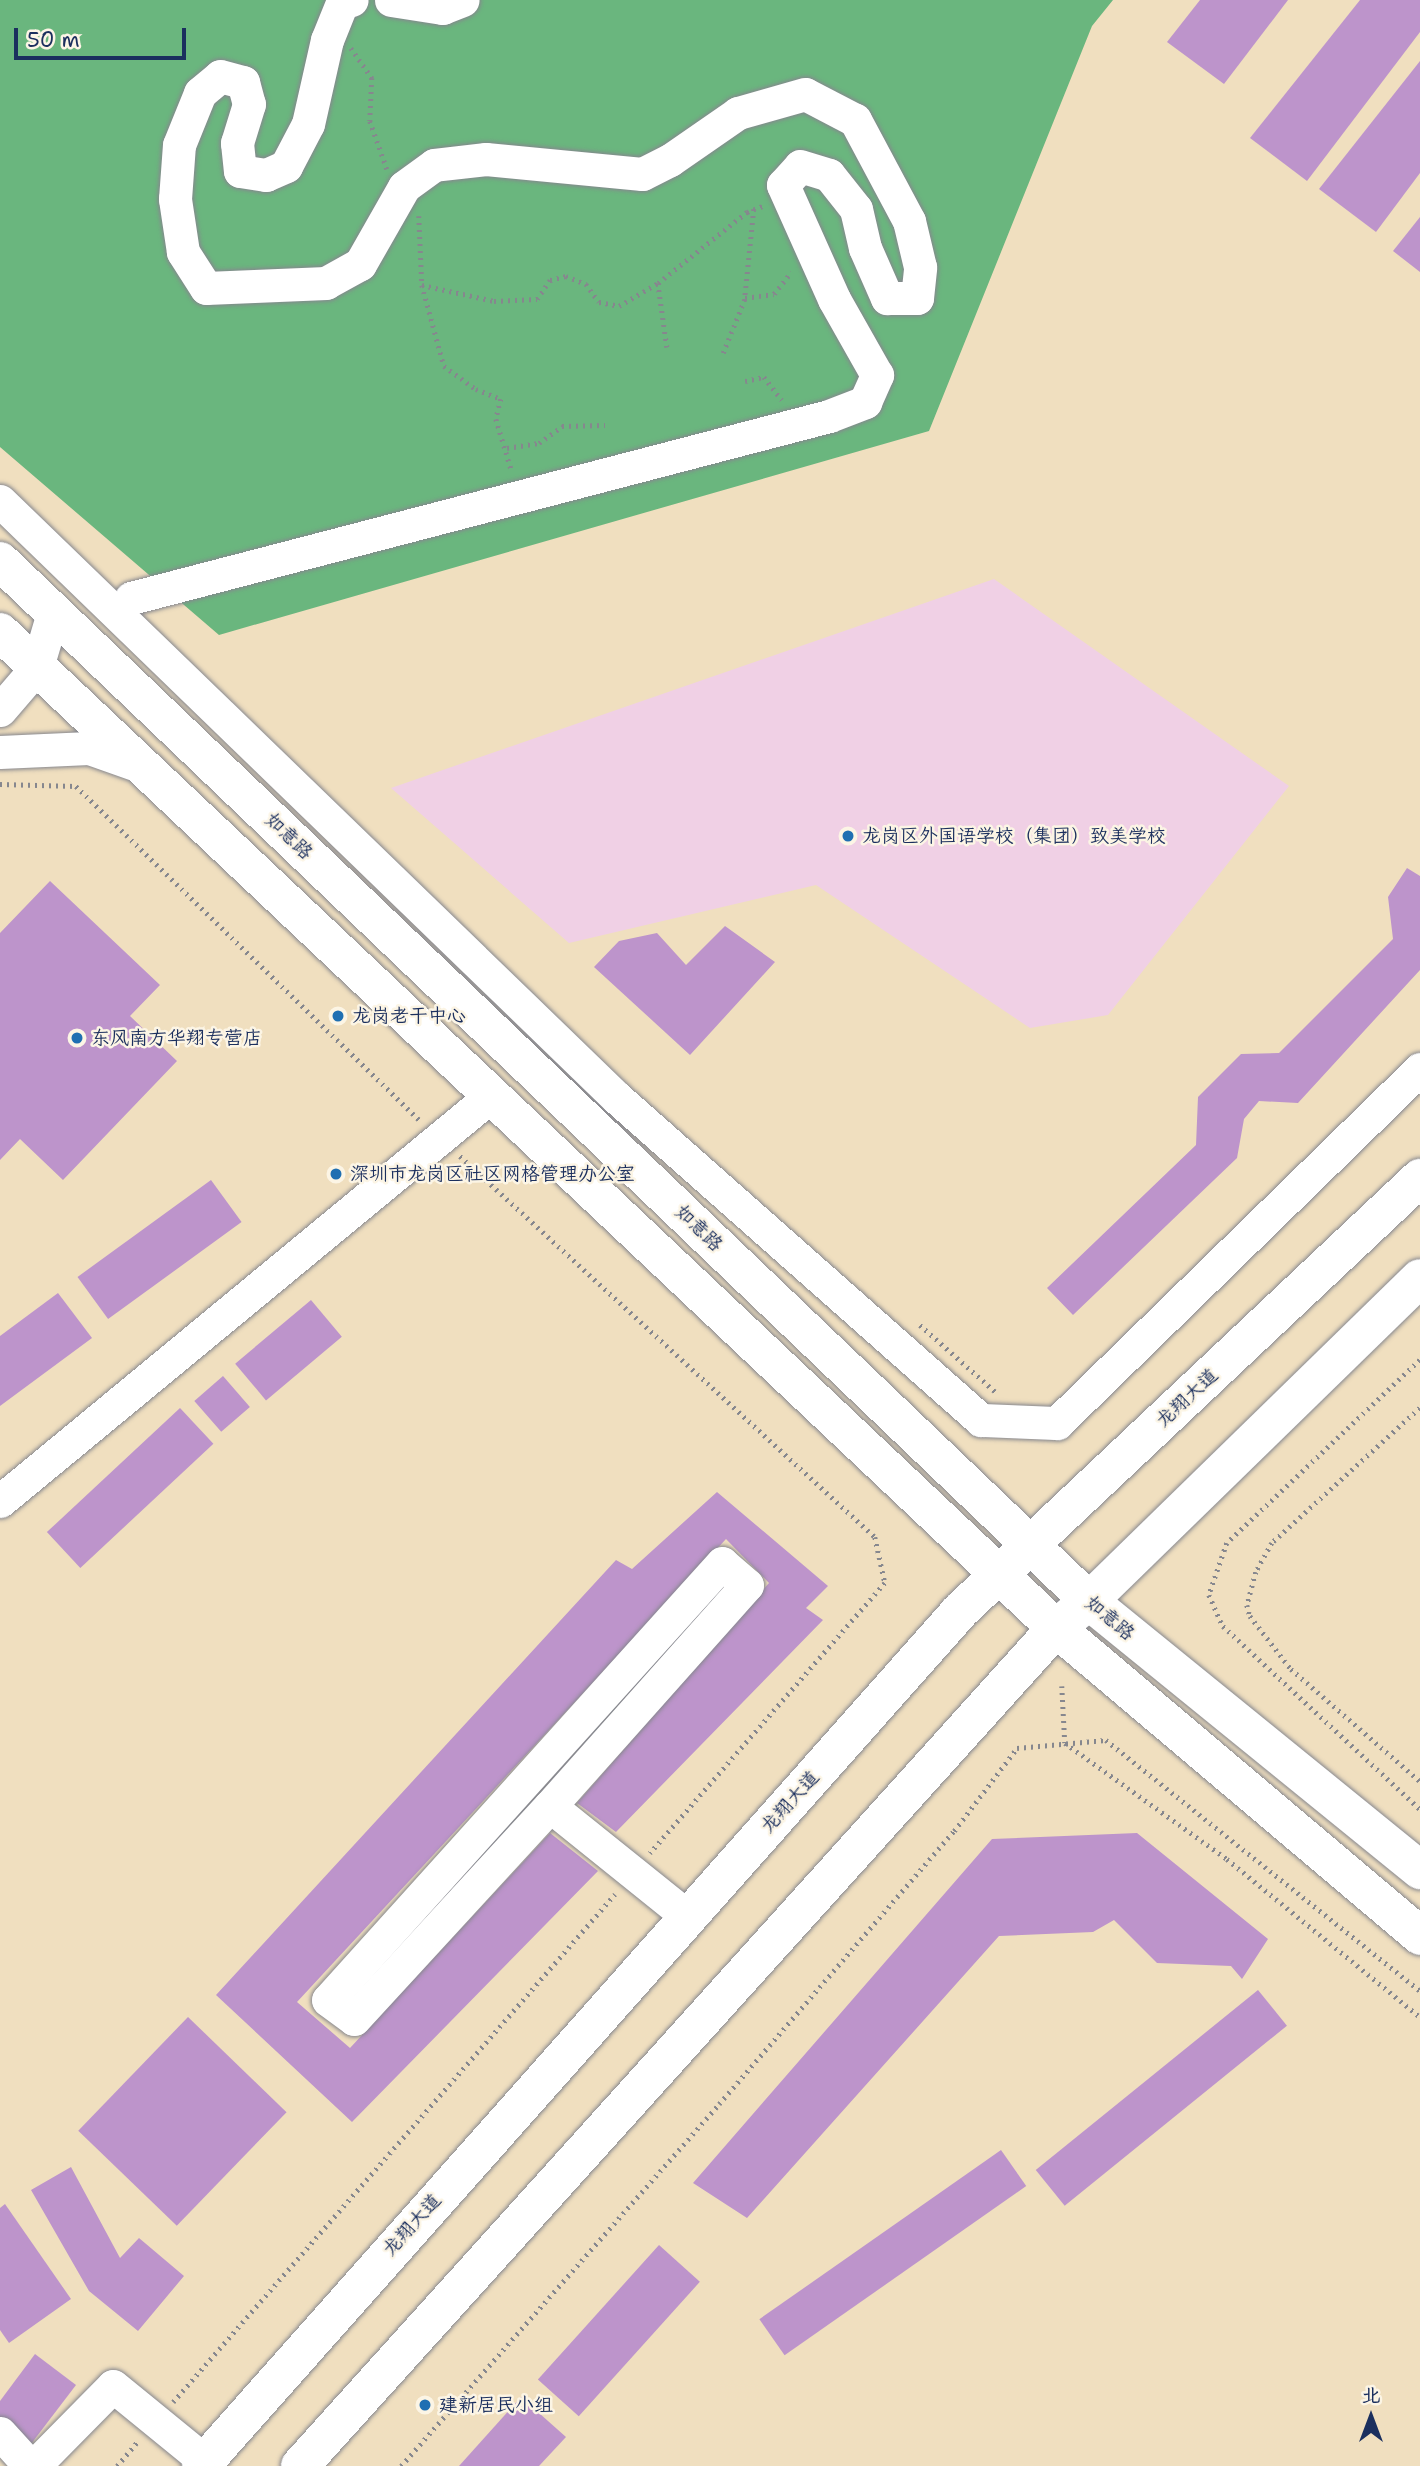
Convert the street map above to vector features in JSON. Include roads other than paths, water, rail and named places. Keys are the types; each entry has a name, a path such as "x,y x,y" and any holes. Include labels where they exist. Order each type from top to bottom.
{"main road":[{"name":"如意路","path":"0,561 1089,1601 1420,1870"},
{"path":"12,649 145,769 1056,1628 1420,1936"},
{"name":"龙翔大道","path":"203,2463 960,1611 1420,1178"},
{"path":"300,2466 1056,1628 1089,1601 1420,1278"}],"street":[{"path":"131,598 800,423 865,402 877,374 810,248 783,185 800,166 829,176 856,209 865,248 887,298 917,298 920,267 909,221 855,120 805,94 738,113 670,160 642,174 486,159 434,165 404,187 360,264 327,283 206,288 183,252 175,199 179,145 200,93 220,76 243,82 249,104 237,144 240,171 266,176 286,166 308,124 327,40 342,3 352,0"},
{"path":"391,0 442,8 463,0"},
{"path":"0,501 617,1098 981,1420 1058,1423 1420,1069"},
{"path":"0,710 12,649 53,613"},
{"path":"0,752 89,748 145,769"},
{"path":"0,1501 84,1427 492,1095"},
{"path":"722,1563 747,1586 550,1806 354,2020 328,2000 722,1563"},
{"path":"550,1806 688,1917"},
{"path":"0,2433 32,2466 113,2386 203,2463"}],"place":[{"name":"龙岗区外国语学校（集团）致美学校","path":"848,836"},
{"name":"龙岗老干中心","path":"338,1016"},
{"name":"东风南方华翔专营店","path":"77,1038"},
{"name":"深圳市龙岗区社区网格管理办公室","path":"336,1174"},
{"name":"建新居民小组","path":"425,2405"}]}
